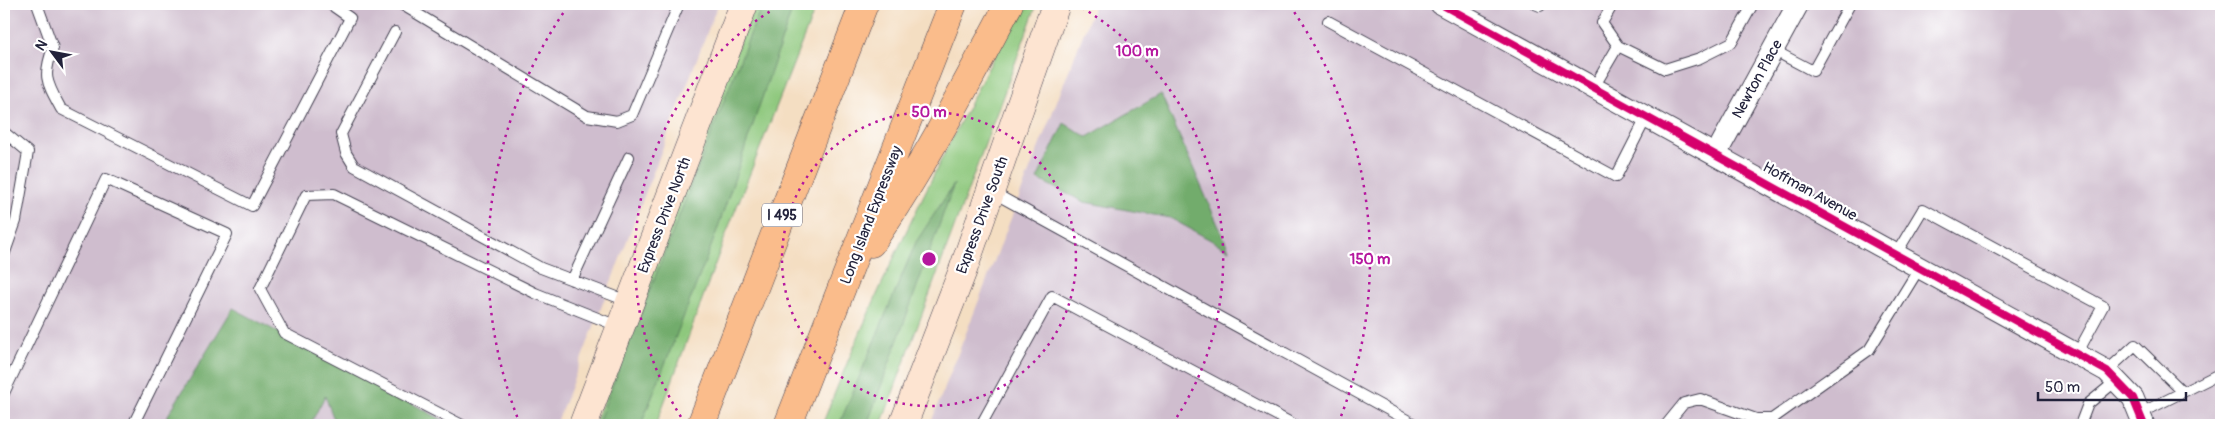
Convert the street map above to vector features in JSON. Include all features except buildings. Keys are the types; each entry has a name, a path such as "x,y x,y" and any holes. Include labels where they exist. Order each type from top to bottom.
{"highway":[{"path":"723,367 843,4"},
{"name":"I 495","path":"701,425 864,4"},
{"name":"Long Island Expressway","path":"788,425 953,4"},
{"path":"843,286 899,202 1009,4"}],"main road":[{"name":"Express Drive North","path":"583,425 744,4"},
{"name":"Express Drive South","path":"903,425 991,192 1056,4"}],"street":[{"name":"Hoffman Avenue","path":"1441,4 2077,354 2112,376 2133,398 2141,420"},
{"name":"Newton Place","path":"1716,154 1798,4"}],"lane":[{"path":"37,4 53,48 46,67 48,85 60,109 252,206 350,18 330,4"},
{"path":"402,4 587,116 617,121 632,115 679,4"},
{"path":"1535,4 1540,6 1541,4"},
{"path":"1613,4 1602,23 1618,46 1664,69 1700,58 1732,42 1753,4"},
{"path":"1773,50 1813,71 1850,4"},
{"path":"1328,21 1616,176 1647,116"},
{"path":"395,32 341,134 346,153 354,166 536,265 630,302"},
{"path":"1594,87 1618,46"},
{"path":"4,132 28,152 16,221 4,255"},
{"path":"572,280 629,157"},
{"path":"4,393 106,179 227,234 133,425"},
{"path":"991,192 1416,425"},
{"path":"462,425 284,333 260,290 306,196 334,194 535,293 621,328"},
{"path":"1896,254 1923,209 2103,306 2077,354"},
{"path":"1666,425 1684,403 1700,399 1756,419 1772,419 1869,350 1920,267"},
{"path":"981,425 1052,296 1295,425"},
{"path":"2080,425 2088,404 2135,345 2183,392"},
{"path":"2141,420 2183,392 2221,374"}],"shaded area":[{"path":"4,4 718,4 556,425 4,425"},
{"path":"1095,4 2221,4 2221,425 930,425"}],"green space":[{"path":"754,4 817,4 728,229 656,425 594,425"},
{"path":"762,4 794,4 714,239 641,425 597,425"},
{"path":"1022,4 1037,4 881,425 822,425 867,318 916,212"},
{"path":"1161,94 1229,250 1170,218 1084,202 1037,179 1064,123 1087,137"},
{"path":"954,184 867,425 839,425 916,242"},
{"path":"233,308 452,425 336,425 325,396 310,425 162,425"}],"cycle path":[{"path":"1441,4 2107,371 2133,398 2144,425"}]}
